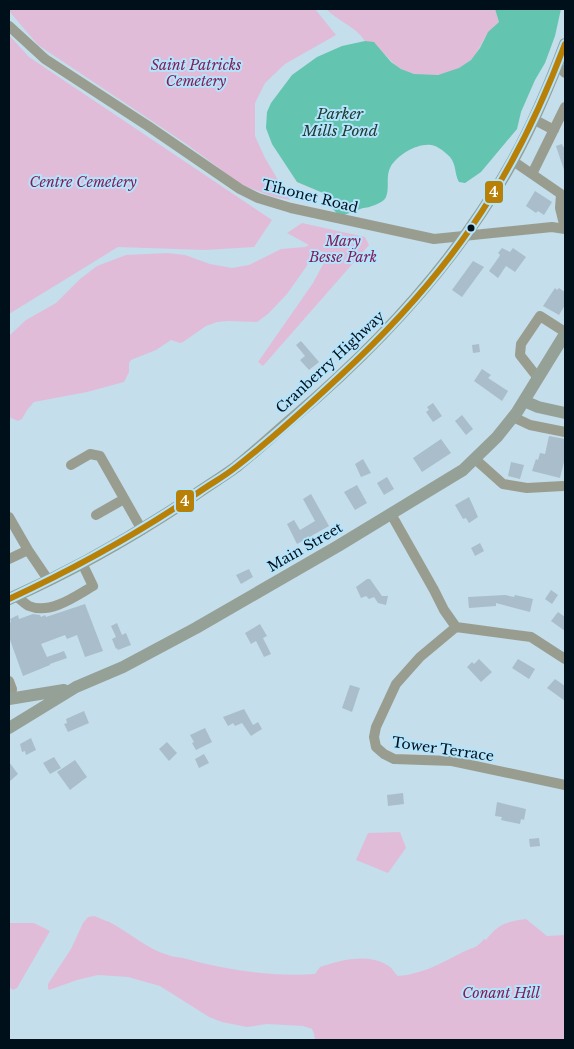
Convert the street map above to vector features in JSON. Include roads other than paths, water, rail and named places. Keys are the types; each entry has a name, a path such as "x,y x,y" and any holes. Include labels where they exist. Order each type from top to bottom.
{"main road":[{"name":"Cranberry Highway","path":"12,598 49,581 142,530 235,468 334,382 396,320 464,236 488,203 513,161 533,119 561,69 565,44"},
{"name":"Main Street","path":"9,728 76,687 122,667 191,630 463,470 498,437 513,417 565,333"},
{"path":"524,401 565,413"},
{"path":"11,699 76,687"},
{"name":"Main Street","path":"9,728 16,717 11,699"}],"street":[{"name":"Tihonet Road","path":"9,26 45,59 240,189 258,198 332,217 434,239 552,227 565,228"},
{"path":"532,174 565,107"},
{"path":"533,119 554,130"},
{"path":"513,161 562,194 560,208 565,228"},
{"path":"538,378 520,355 520,344 540,316 565,333"},
{"path":"513,417 530,425 565,432"},
{"path":"71,466 90,454 100,456 142,530"},
{"path":"475,459 502,484 527,488 564,485"},
{"path":"96,515 124,499"},
{"path":"391,514 444,610 456,627 531,637 565,659"},
{"path":"9,517 49,581"},
{"path":"9,560 28,550"},
{"path":"12,598 30,606 43,609 64,602 93,586 82,563"},
{"name":"Tower Terrace","path":"456,627 420,657 396,684 376,727 374,737 376,747 394,759 452,761 565,785"},
{"path":"9,681 12,689 11,699"}],"water":[{"name":"Parker Mills Pond","path":"495,9 561,9 555,36 545,63 535,80 521,112 517,129 481,172 465,183 459,182 454,163 448,155 434,146 420,146 403,154 391,166 388,174 385,199 376,205 344,215 338,215 323,193 297,182 272,144 266,128 267,112 271,103 292,75 317,57 342,46 365,41 374,42 391,62 401,69 414,74 438,75 459,68 471,60 488,32 499,22"}],"park label":[{"name":"Saint Patricks Cemetery","path":"196,74"},
{"name":"Centre Cemetery","path":"83,182"},
{"name":"Mary Besse Park","path":"343,250"},
{"name":"Conant Hill","path":"501,993"}]}
